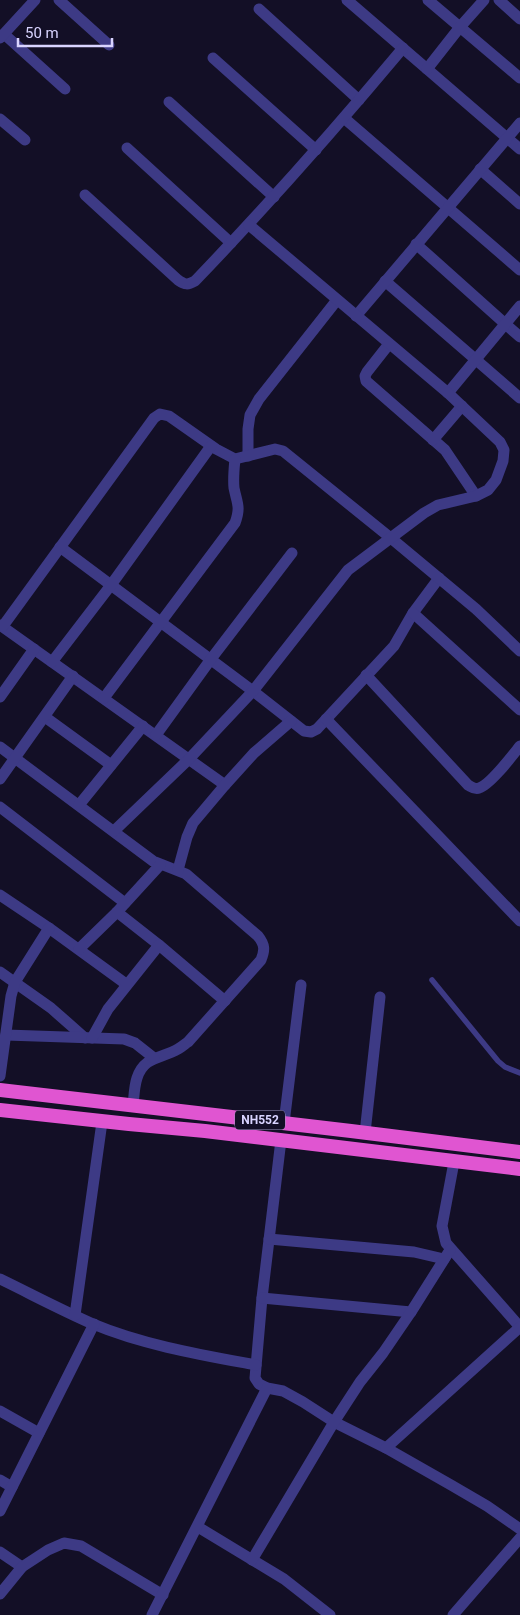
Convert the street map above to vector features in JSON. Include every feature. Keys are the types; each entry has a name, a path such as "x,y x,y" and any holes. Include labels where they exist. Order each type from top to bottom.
{"highway":[{"name":"NH552","path":"0,1090 520,1152"},
{"name":"NH552","path":"0,1110 281,1140 520,1169"}],"street":[{"path":"34,0 2,36 65,89"},
{"path":"59,0 108,45"},
{"path":"347,0 520,149"},
{"path":"428,0 520,78"},
{"path":"427,69 484,0"},
{"path":"499,0 520,19"},
{"path":"259,9 359,100"},
{"path":"85,195 184,284 190,284 249,225 403,48"},
{"path":"213,58 316,150"},
{"path":"170,102 274,197"},
{"path":"344,118 520,270"},
{"path":"0,119 25,140"},
{"path":"356,316 520,123"},
{"path":"127,148 231,243"},
{"path":"480,169 520,204"},
{"path":"114,831 189,759 253,691 348,570 424,513 438,505 476,496 488,490 496,480 503,461 504,450 500,442 462,406 249,225"},
{"path":"416,244 520,337"},
{"path":"385,282 520,398"},
{"path":"248,456 250,415 259,399 337,300"},
{"path":"448,393 520,306"},
{"path":"389,344 367,372 365,376 366,381 450,456 476,496"},
{"path":"433,440 462,406"},
{"path":"225,785 1,626 154,418 160,414 169,416 226,456 235,459 275,449 282,451 392,538 476,609 520,651"},
{"path":"52,662 111,585 211,446"},
{"path":"104,698 235,523 239,513 239,504 234,488 235,459"},
{"path":"60,547 253,691 304,732 311,732 326,719 394,646 413,613 439,578"},
{"path":"156,735 210,659 292,553"},
{"path":"413,613 520,710"},
{"path":"0,697 34,649"},
{"path":"366,675 468,785 474,789 480,788 488,782 520,746"},
{"path":"0,779 73,676"},
{"path":"44,717 111,765"},
{"path":"326,719 518,916"},
{"path":"178,870 193,823 254,753 291,721"},
{"path":"78,805 142,726"},
{"path":"0,747 153,861 178,870 196,882 258,936 264,944 261,960 188,1042 177,1050 154,1058 145,1064 136,1080 133,1106"},
{"path":"0,807 121,907 159,945 225,1001"},
{"path":"79,949 160,865"},
{"path":"0,895 126,984"},
{"path":"0,1076 11,996 15,982 49,928"},
{"path":"89,1038 126,984 159,945"},
{"path":"0,972 57,1012 89,1038"},
{"path":"284,1123 301,985"},
{"path":"365,1133 380,996"},
{"path":"6,1035 124,1039 136,1043 154,1058"},
{"path":"75,1315 102,1122"},
{"path":"281,1140 262,1298 255,1378 259,1384 267,1388 283,1391 334,1422 386,1448 487,1506 520,1529"},
{"path":"386,1448 520,1327 447,1254 442,1226 454,1162"},
{"path":"269,1239 447,1254"},
{"path":"252,1560 334,1422 360,1382 383,1353 411,1312 447,1254"},
{"path":"0,1279 94,1324 130,1337 197,1354 256,1365"},
{"path":"262,1298 411,1312"},
{"path":"0,1511 94,1324"},
{"path":"152,1615 267,1388"},
{"path":"0,1411 39,1432"},
{"path":"0,1480 12,1487"},
{"path":"198,1527 284,1579 330,1615"},
{"path":"454,1615 520,1538"},
{"path":"0,1594 22,1568 48,1550 64,1543 81,1546 163,1595"},
{"path":"0,1552 22,1568"}],"lane":[{"path":"432,980 498,1061 505,1067 520,1074"}]}
